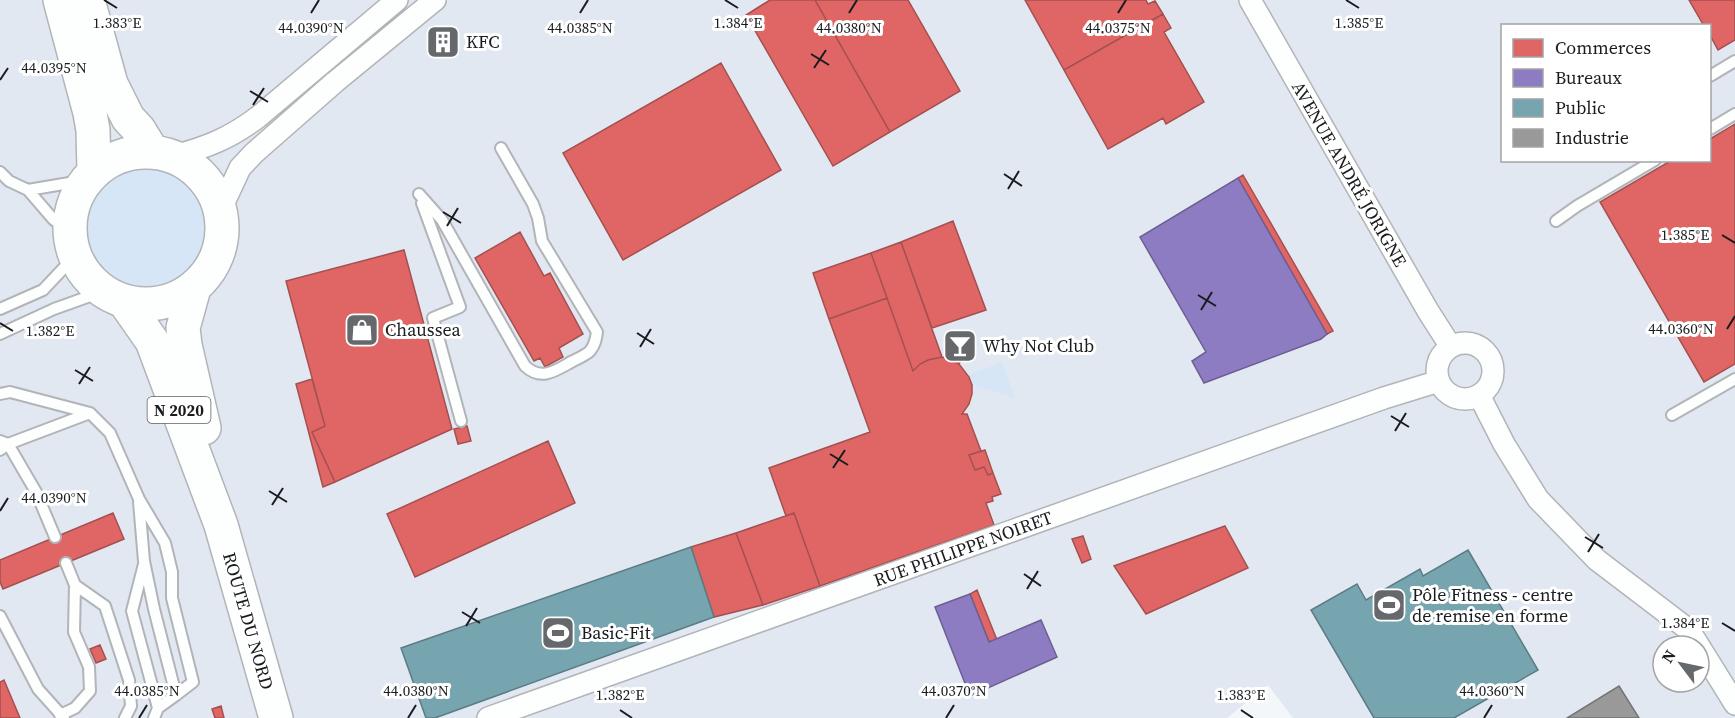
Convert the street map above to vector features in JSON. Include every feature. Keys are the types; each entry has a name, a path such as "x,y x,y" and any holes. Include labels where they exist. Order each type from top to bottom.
{"main road":[{"path":"60,0 93,130 90,176"},
{"path":"88,0 111,84 128,118 163,154"},
{"path":"132,153 163,154 190,165 204,177 214,192 221,209 223,226 221,244 216,260 194,288 161,303 142,304 114,296 86,276 73,245 71,215 77,197 90,176 112,160 132,153"},
{"name":"ROUTE DU NORD","path":"194,288 183,328 204,426 221,525"},
{"name":"ROUTE DU NORD","path":"114,296 152,341 221,525 276,718"}],"street":[{"path":"163,154 202,149 237,132 267,110 397,0"},
{"path":"221,209 240,168 254,153 335,82 435,0"},
{"name":"AVENUE ANDRÉ JORIGNE","path":"1250,0 1428,311 1451,347"},
{"path":"1458,344 1473,344 1490,357 1492,378 1490,385 1472,399 1456,398 1448,394 1439,381 1437,371 1439,361 1451,347 1458,344"},
{"name":"RUE PHILIPPE NOIRET","path":"488,718 1231,452 1412,388 1439,381"},
{"path":"1479,395 1504,444 1538,499 1597,560 1692,634"},
{"path":"1711,665 1735,704"}],"lane":[{"path":"1711,75 1735,61"},
{"path":"1711,128 1735,114"},
{"path":"460,421 433,318 460,307 419,194 442,220 525,366 531,371 550,374 589,353 597,332 542,241 533,204 501,148"},
{"path":"1556,221 1652,162"},
{"path":"0,172 9,181 28,190 73,245 43,290 0,309"},
{"path":"28,190 90,176"},
{"path":"0,334 54,309 114,296"},
{"path":"1672,416 1735,379"},
{"path":"0,394 10,392 90,413 110,433 139,499 165,543 172,572 172,598 193,682 156,713 132,611 144,561"},
{"path":"55,537 36,492 3,445 90,413"},
{"path":"139,499 144,561 176,695"},
{"path":"0,616 38,689 62,716 75,708 90,691 89,667 74,632 75,585 66,564"},
{"path":"75,585 105,606 129,680 131,706 125,718"}],"shaded area":[{"path":"0,0 1735,0 1735,718 1293,718 1268,685 1227,718 0,718"},
{"path":"147,166 170,171 190,184 203,204 208,227 203,250 190,270 170,283 147,288 124,283 104,270 91,250 86,227 91,204 104,184 124,171"},
{"path":"1002,362 1015,398 972,385 968,375"}],"building: Commerces":[{"path":"770,0 815,0 890,132 833,166 746,15"},
{"path":"815,0 908,0 960,91 890,132"},
{"path":"1025,0 1146,0 1148,4 1155,1 1163,14 1064,70"},
{"path":"1689,0 1735,0 1735,40 1718,50 1711,37 1711,24 1703,24"},
{"path":"1163,14 1171,28 1164,32 1204,102 1166,124 1163,118 1108,149 1064,70"},
{"name":"KFC","path":"446,33 452,41 440,50 434,43"},
{"path":"721,63 781,170 623,260 563,153"},
{"path":"1735,124 1735,364 1704,382 1600,202 1669,162 1711,162 1711,138"},
{"path":"1243,175 1333,331 1327,334 1238,178"},
{"path":"953,221 986,310 932,328 901,242"},
{"path":"520,232 544,276 550,273 583,334 559,348 563,357 545,367 540,358 534,361 475,258"},
{"path":"901,242 942,357 928,360 913,371 871,253"},
{"name":"Chaussea","path":"404,250 452,429 335,482 312,432 325,426 286,281"},
{"path":"871,253 887,298 829,319 813,273"},
{"path":"887,298 913,371 928,360 942,357 959,364 969,377 972,394 962,414 967,414 981,451 969,455 975,470 984,467 988,475 993,473 1001,494 992,497 993,501 986,503 994,525 820,586 794,513 786,516 769,468 870,432 829,319"},
{"path":"956,338 969,344 959,364 946,358"},
{"path":"312,379 325,426 312,432 335,482 323,487 296,384"},
{"path":"467,426 471,441 458,444 454,429"},
{"path":"548,441 575,503 415,577 387,514"},
{"path":"985,450 993,473 988,475 984,467 975,470 969,455"},
{"path":"113,513 124,539 3,589 0,582 0,560"},
{"path":"794,513 820,586 763,605 736,533"},
{"path":"1225,526 1248,568 1146,614 1114,566"},
{"path":"736,533 763,605 714,617 691,547"},
{"path":"1083,536 1091,559 1082,563 1072,539"},
{"path":"977,590 997,640 989,642 970,594"},
{"path":"100,645 106,659 96,663 90,649"},
{"path":"4,680 20,718 0,718 0,682"},
{"path":"221,706 224,718 215,718 212,709"}],"building: Bureaux":[{"path":"1238,178 1327,334 1321,339 1204,383 1192,361 1206,352 1140,237"},
{"path":"970,594 989,642 1041,620 1057,657 970,696 935,607"}],"building: Public":[{"name":"Basic-Fit","path":"691,547 714,617 435,718 426,718 401,648"},
{"path":"1468,550 1538,670 1454,718 1374,718 1311,610 1357,584 1366,600 1420,569 1423,576"}],"building: Industrie":[{"path":"1619,686 1639,718 1567,718"}],"place":[{"name":"KFC","path":"443,42"},
{"name":"Chaussea","path":"362,330"},
{"name":"Why Not Club","path":"960,346"},
{"name":"Pôle Fitness - centre de remise en forme","path":"1389,605"},
{"name":"Basic-Fit","path":"558,633"}]}
